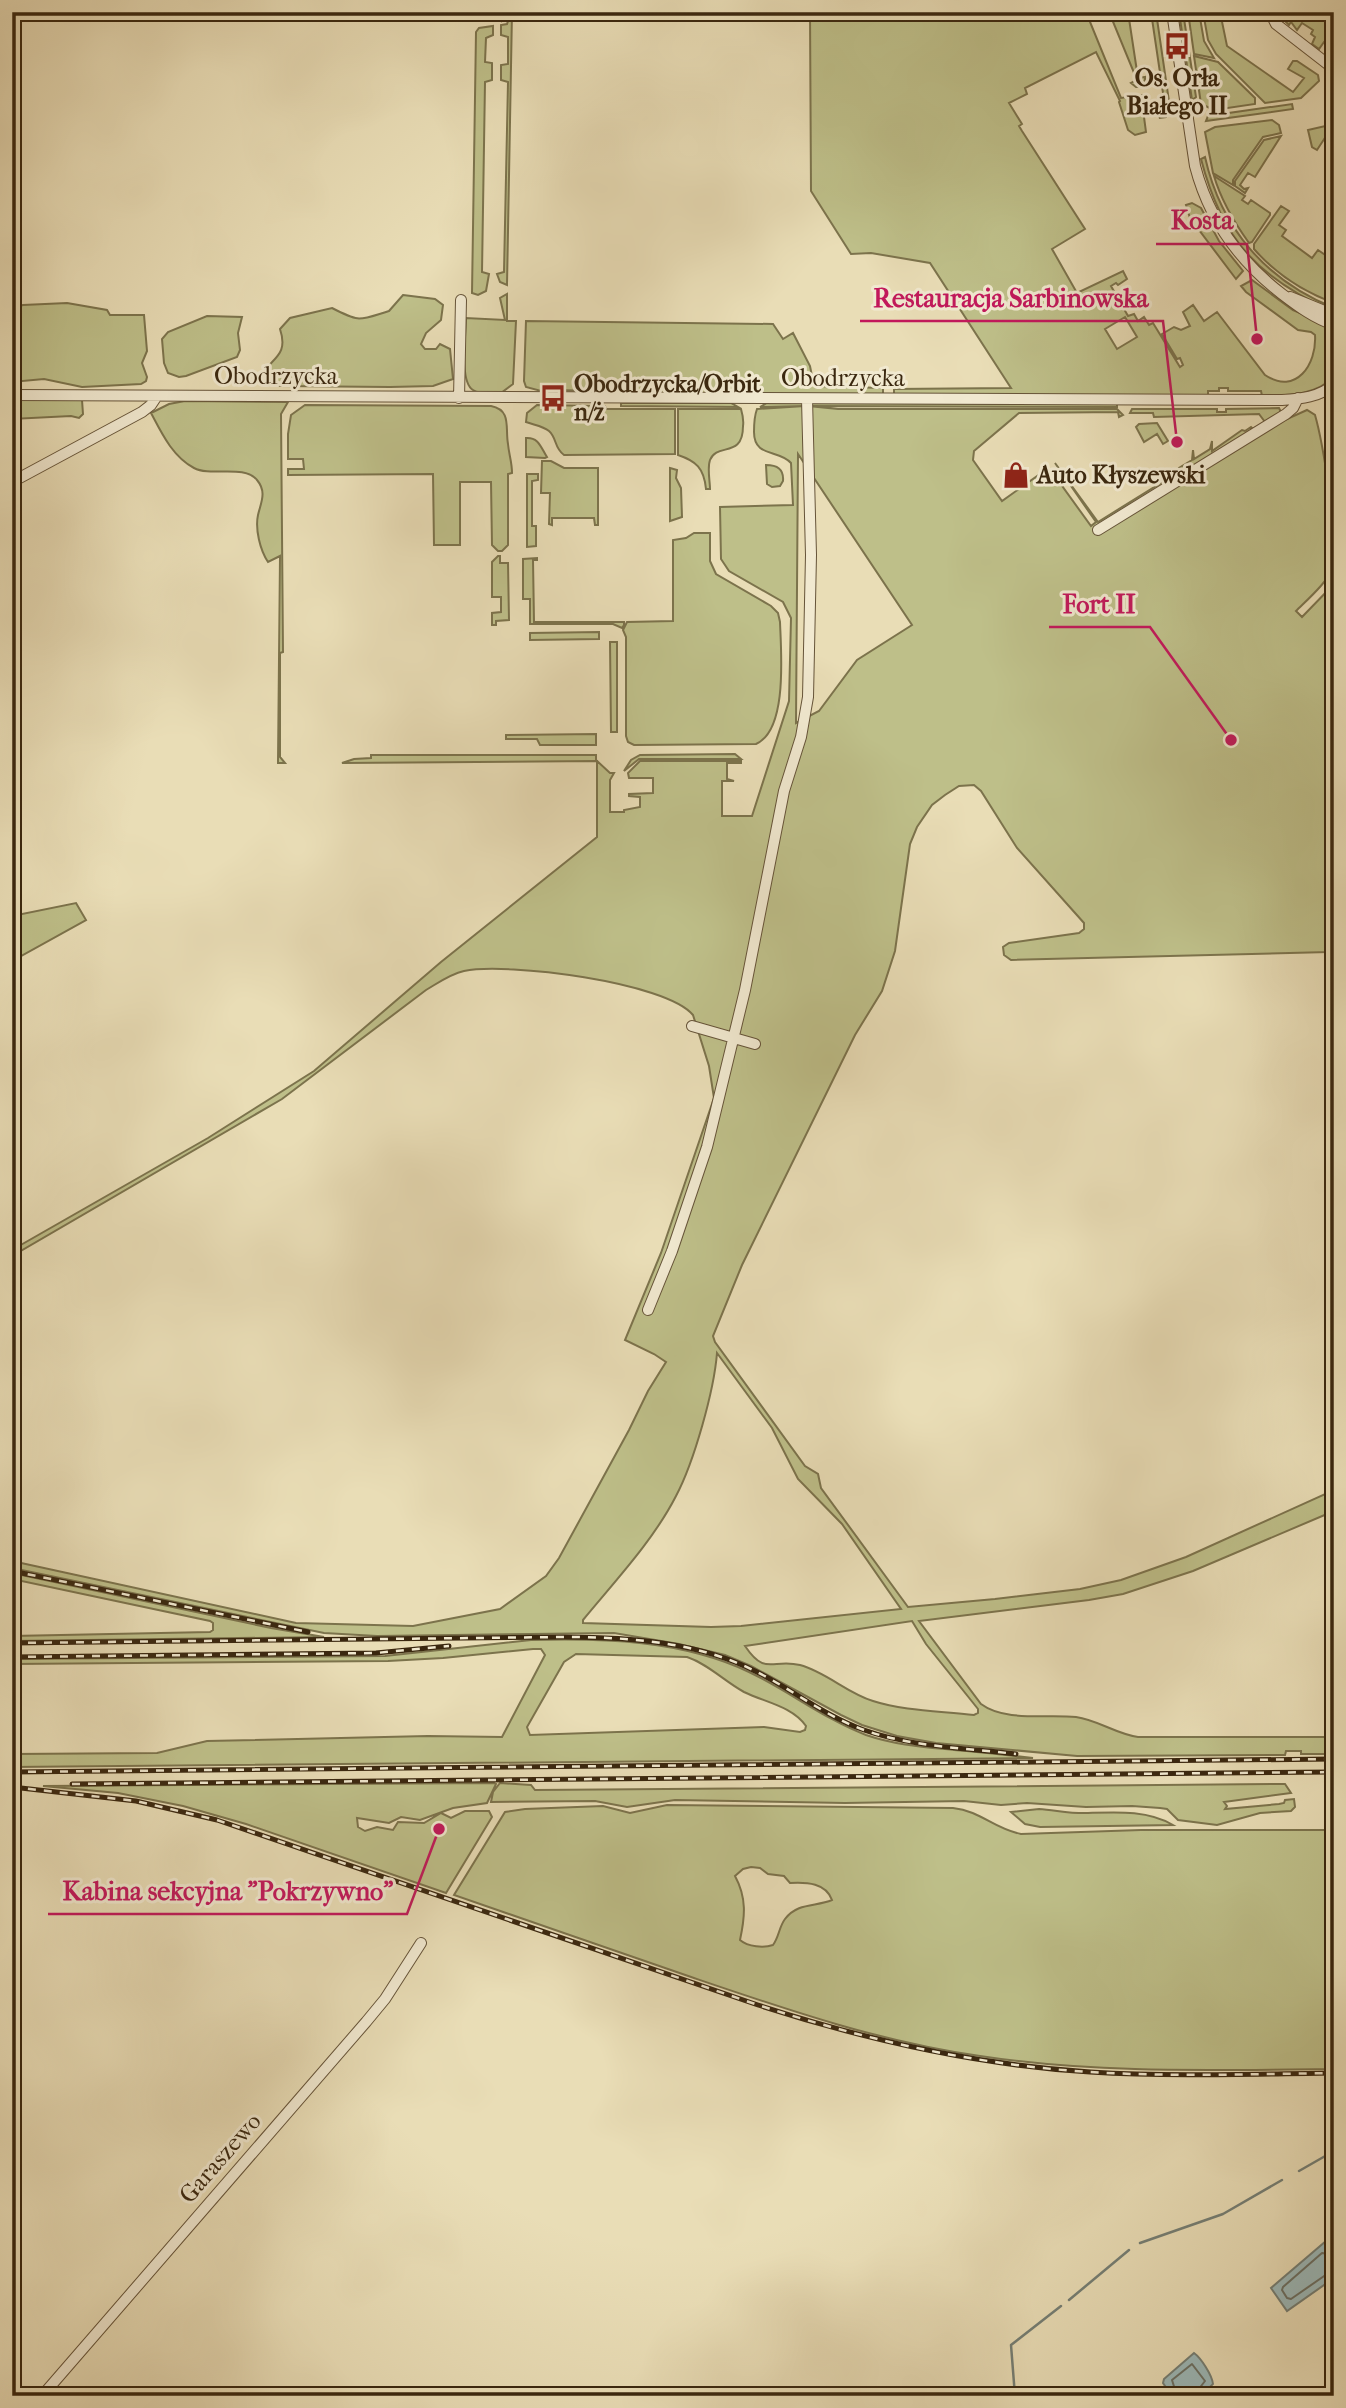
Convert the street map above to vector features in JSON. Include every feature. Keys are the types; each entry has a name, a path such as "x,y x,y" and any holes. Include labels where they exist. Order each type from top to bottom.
{"street":[{"path":"1172,12 1195,166 1200,186 1215,220 1230,244 1254,271 1300,309 1334,324"},
{"path":"1270,12 1276,24 1334,69"},
{"path":"1283,295 1334,315"},
{"path":"459,398 461,300"},
{"name":"Obodrzycka","path":"12,395 1202,400 1298,398 1325,391 1334,384"},
{"path":"12,482 142,412 157,396"},
{"path":"1098,530 1286,414 1298,398"},
{"path":"648,1310 672,1251 707,1147 734,1038 784,791 801,737 808,697 811,542 807,399"},
{"path":"692,1026 755,1044"},
{"name":"Garaszewo","path":"42,2396 378,2008 421,1943"}],"green space":[{"path":"502,12 512,12 507,285 500,282 497,274 504,272 508,82 501,80 501,65 508,64 508,37 501,35 501,25 507,24 510,15 502,21"},
{"path":"810,12 1086,12 1121,98 1143,95 1148,101 1142,102 1146,132 1135,135 1128,130 1120,101 1096,52 1025,88 1027,94 1009,103 1022,124 1019,126 1022,131 1085,229 1052,249 1077,293 1123,271 1127,279 1111,286 1128,316 1134,314 1138,321 1144,317 1149,325 1153,323 1180,367 1183,365 1180,358 1177,359 1162,334 1174,327 1181,330 1190,326 1183,312 1193,305 1204,321 1217,312 1265,375 1286,382 1295,379 1308,366 1315,346 1315,335 1298,330 1246,292 1241,286 1252,280 1293,310 1334,327 1332,378 1309,391 1271,396 1262,396 1261,391 1228,391 1228,388 1208,391 1208,396 894,395 894,389 1011,388 930,263 871,253 851,254 811,191","holes":["1125,317 1137,337 1117,349 1105,329"]},
{"path":"1109,12 1128,12 1138,78 1145,77 1141,87 1131,83 1137,80"},
{"path":"1151,12 1156,12 1170,108 1166,117 1159,118 1166,113"},
{"path":"1179,12 1183,12 1196,97 1192,100"},
{"path":"1188,12 1199,12 1204,41 1214,58 1194,54"},
{"path":"1203,12 1220,12 1227,46 1293,92 1304,78 1288,69 1293,61 1318,75 1319,81 1301,98 1265,103 1216,54 1208,40"},
{"path":"1334,12 1332,64 1325,55 1331,46 1324,42 1319,49 1312,44 1315,37 1311,34 1313,30 1302,23 1297,30 1291,22 1289,25 1286,22 1287,19 1281,13"},
{"path":"493,26 493,35 486,38 485,62 492,63 492,80 485,82 482,272 489,274 486,291 478,295 472,293 476,32 479,28"},
{"path":"1194,56 1218,62 1255,98 1255,104 1214,110 1201,104"},
{"path":"1292,104 1293,109 1206,121 1208,116"},
{"path":"1272,120 1279,125 1281,133 1263,137 1233,180 1233,185 1213,173 1205,132 1215,127"},
{"path":"1334,124 1317,150 1312,147 1308,130"},
{"path":"1281,136 1255,177 1248,173 1240,185 1244,189 1248,188 1245,193 1235,186 1235,181 1264,140"},
{"path":"1205,157 1222,207 1250,249 1288,283 1334,308 1334,312 1284,285 1247,253 1220,212 1201,159"},
{"path":"1214,176 1245,196 1242,200 1248,204 1251,200 1270,213 1252,242 1249,243 1233,219"},
{"path":"1192,203 1201,208 1219,241 1243,271 1236,279 1190,218 1186,205"},
{"path":"1281,206 1289,211 1279,225 1286,230 1282,236 1312,258 1318,250 1334,261 1334,303 1291,281 1254,249 1254,244"},
{"path":"507,294 507,321 516,321 513,384 501,393 476,392 466,378 466,318 505,320 500,298"},
{"path":"403,295 435,299 443,305 441,320 426,333 421,344 425,349 436,349 440,344 450,349 453,379 433,386 390,387 280,386 260,380 280,353 280,329 290,318 332,308 355,318 365,318 389,311"},
{"path":"67,303 107,310 110,315 144,315 147,351 142,363 146,381 141,384 82,387 44,379 12,382 12,308"},
{"path":"207,316 242,317 238,333 240,350 237,357 186,376 179,377 168,373 164,363 162,339 168,332"},
{"path":"526,321 773,324 783,339 793,333 810,366 814,386 883,388 883,395 590,394 590,391 546,387 541,391 526,387 524,381"},
{"path":"1334,398 1334,478 1327,419"},
{"path":"12,400 82,400 83,414 79,418 71,416 12,419"},
{"path":"185,401 288,402 281,414 283,652 280,653 280,757 285,763 278,763 280,556 268,562 261,546 257,521 262,489 251,475 201,470 180,458 151,413 169,404"},
{"path":"621,403 731,403 738,407 621,406"},
{"path":"767,403 1117,404 1117,407 808,406 838,409 1117,409 1123,415 1119,417 1118,412 1019,413 974,451 973,460 1002,501 1047,469 1091,526 1096,522 1055,463 1098,522 1180,471 1179,468 1192,460 1193,450 1194,459 1210,449 1212,441 1212,451 1242,430 1251,427 1254,430 1265,422 1259,414 1154,417 1153,413 1130,413 1132,409 1217,409 1217,412 1226,412 1226,409 1279,408 1285,420 1307,410 1315,415 1335,536 1334,565 1318,590 1296,611 1302,617 1334,584 1334,950 1011,960 1004,955 1003,947 1009,943 1079,933 1084,929 1084,923 1017,848 981,791 974,785 959,786 932,805 917,827 910,844 895,951 882,991 855,1035 742,1265 713,1336 805,1466 818,1474 821,1488 908,1607 1080,1589 1121,1580 1186,1557 1334,1490 1334,1511 1193,1571 1123,1594 919,1621 981,1704 991,1710 1014,1715 1076,1717 1138,1737 1334,1737 1334,1754 1286,1751 1285,1755 1077,1756 936,1743 897,1736 862,1725 751,1666 725,1655 679,1644 614,1633 377,1636 324,1633 12,1568 12,1561 296,1623 413,1626 500,1609 546,1576 559,1558 666,1362 625,1340 661,1253 714,1098 709,1066 693,1015 677,1003 620,984 584,977 514,969 459,972 426,990 282,1099 12,1256 12,1250 208,1138 314,1071 441,962 597,837 597,761 342,763 371,758 371,755 596,755 596,760 610,773 614,773 610,780 610,812 624,812 640,807 640,797 629,794 653,793 653,778 629,778 628,773 640,761 741,761 727,763 727,779 734,781 722,781 722,816 752,816 789,701 791,618 783,602 729,571 721,559 720,507 793,505 791,463 758,446 754,421 757,409 805,406 760,407","holes":["798,454 912,625 857,660 819,711 796,723","717,1353 772,1428 798,1479 842,1524 901,1609 741,1626 583,1623 645,1545 676,1496 696,1446","912,1621 926,1644 978,1709 978,1713 974,1715 923,1710 873,1701 810,1668 790,1663 764,1664 745,1646"]},
{"path":"305,405 498,408 505,416 512,469 512,473 508,474 508,545 498,551 492,545 491,482 460,482 460,545 434,545 433,474 288,475 288,469 304,469 303,459 288,459 288,434 291,415"},
{"path":"537,405 675,409 675,454 564,455 549,431 526,422 527,413"},
{"path":"678,409 741,409 742,436 734,447 713,455 709,471 710,489 706,489 698,466 678,455"},
{"path":"1157,423 1168,441 1163,444 1157,434 1144,442 1136,427 1139,424"},
{"path":"526,438 537,441 547,457 526,457"},
{"path":"542,461 551,461 564,468 598,468 598,525 595,525 594,518 552,518 552,525 549,524 550,493 541,493"},
{"path":"766,465 781,471 783,481 780,486 772,487 767,484"},
{"path":"670,468 677,470 682,517 670,521"},
{"path":"527,474 538,474 538,480 532,481 532,526 536,526 536,546 527,547"},
{"path":"694,533 710,533 710,561 716,574 771,606 778,613 781,670 778,707 766,736 756,744 634,745 628,742 626,736 626,637 623,630 627,622 673,621 673,540 686,538"},
{"path":"498,556 500,563 508,563 509,620 496,621 496,625 492,625 492,613 501,612 501,597 492,597 492,562"},
{"path":"537,558 533,560 534,622 624,622 622,628 613,624 530,624 530,599 523,599 523,559"},
{"path":"599,632 599,639 530,640 530,633"},
{"path":"610,642 617,642 617,732 611,732"},
{"path":"596,734 596,745 540,745 537,739 506,739 506,735"},
{"path":"735,754 741,759 639,759 624,771 631,760 640,755"},
{"path":"76,903 86,920 12,961 12,916"},
{"path":"12,1573 324,1637 12,1641 12,1636 210,1632 213,1630 213,1623 12,1579"},
{"path":"531,1640 614,1641 670,1647 723,1661 749,1672 866,1735 921,1747 1033,1758 12,1767 12,1754 157,1753 207,1741 502,1737 545,1655 541,1649 533,1649 388,1661 12,1664 12,1659 385,1656","holes":["576,1654 687,1657 744,1692 793,1714 806,1726 805,1730 800,1732 764,1727 530,1735 527,1727 564,1662"]},
{"path":"500,1783 531,1785 535,1790 1285,1784 1291,1793 1224,1802 1227,1806 1225,1809 1279,1804 1294,1799 1295,1807 1291,1811 1260,1813 1217,1825 1178,1820 1167,1809 1132,1806 1086,1807 1027,1803 1001,1805 964,1801 845,1803 675,1800 627,1807 595,1801 491,1802 493,1792"},
{"path":"496,1784 487,1803 453,1808 420,1820 401,1817 389,1823 357,1818 358,1827 365,1831 377,1827 393,1830 398,1822 424,1823 441,1813 451,1818 465,1811 489,1811 492,1817 446,1893 246,1824 183,1806 118,1793 43,1786"},
{"path":"667,1805 953,1808 972,1813 1011,1832 1021,1834 1141,1830 1334,1830 1334,2069 1201,2070 1068,2066 943,2050 871,2034 800,2013 454,1895 505,1812 603,1806 630,1813","holes":["760,1868 768,1874 784,1876 790,1883 809,1883 821,1887 832,1900 796,1910 783,1922 773,1945 761,1947 740,1940 744,1908 742,1892 735,1876 743,1869"]},
{"path":"1039,1809 1076,1813 1132,1813 1173,1825 1040,1827 1025,1824 1011,1812"}],"water":[{"path":"1326,2241 1334,2252 1334,2278 1287,2311 1271,2288"},
{"path":"1194,2353 1206,2367 1213,2384 1201,2396 1172,2396 1163,2383 1164,2379"}],"waterway":[{"path":"1299,2171 1334,2151"},
{"path":"1140,2243 1223,2214 1282,2180"},
{"path":"1069,2300 1129,2250"},
{"path":"1015,2396 1011,2345 1061,2306"}],"railway":[{"path":"12,1571 308,1632"},
{"path":"12,1643 565,1637 639,1640 688,1648 735,1662 770,1679 836,1718 882,1736 939,1746 1016,1754"},
{"path":"12,1657 376,1653 449,1646"},
{"path":"12,1772 1334,1759"},
{"path":"72,1784 1334,1772"},
{"path":"12,1787 136,1801 217,1820 758,2005 880,2040 963,2057 1047,2069 1181,2075 1334,2073"}],"place":[{"name":"Os. Orła Białego II","path":"1177,46"},
{"name":"Kosta","path":"1257,339"},
{"name":"Obodrzycka/Orbit n/ż","path":"553,398"},
{"name":"Restauracja Sarbinowska","path":"1177,442"},
{"name":"Auto Kłyszewski","path":"1016,475"},
{"name":"Fort II","path":"1231,740"},
{"name":"Kabina sekcyjna \"Pokrzywno\"","path":"439,1829"}]}
